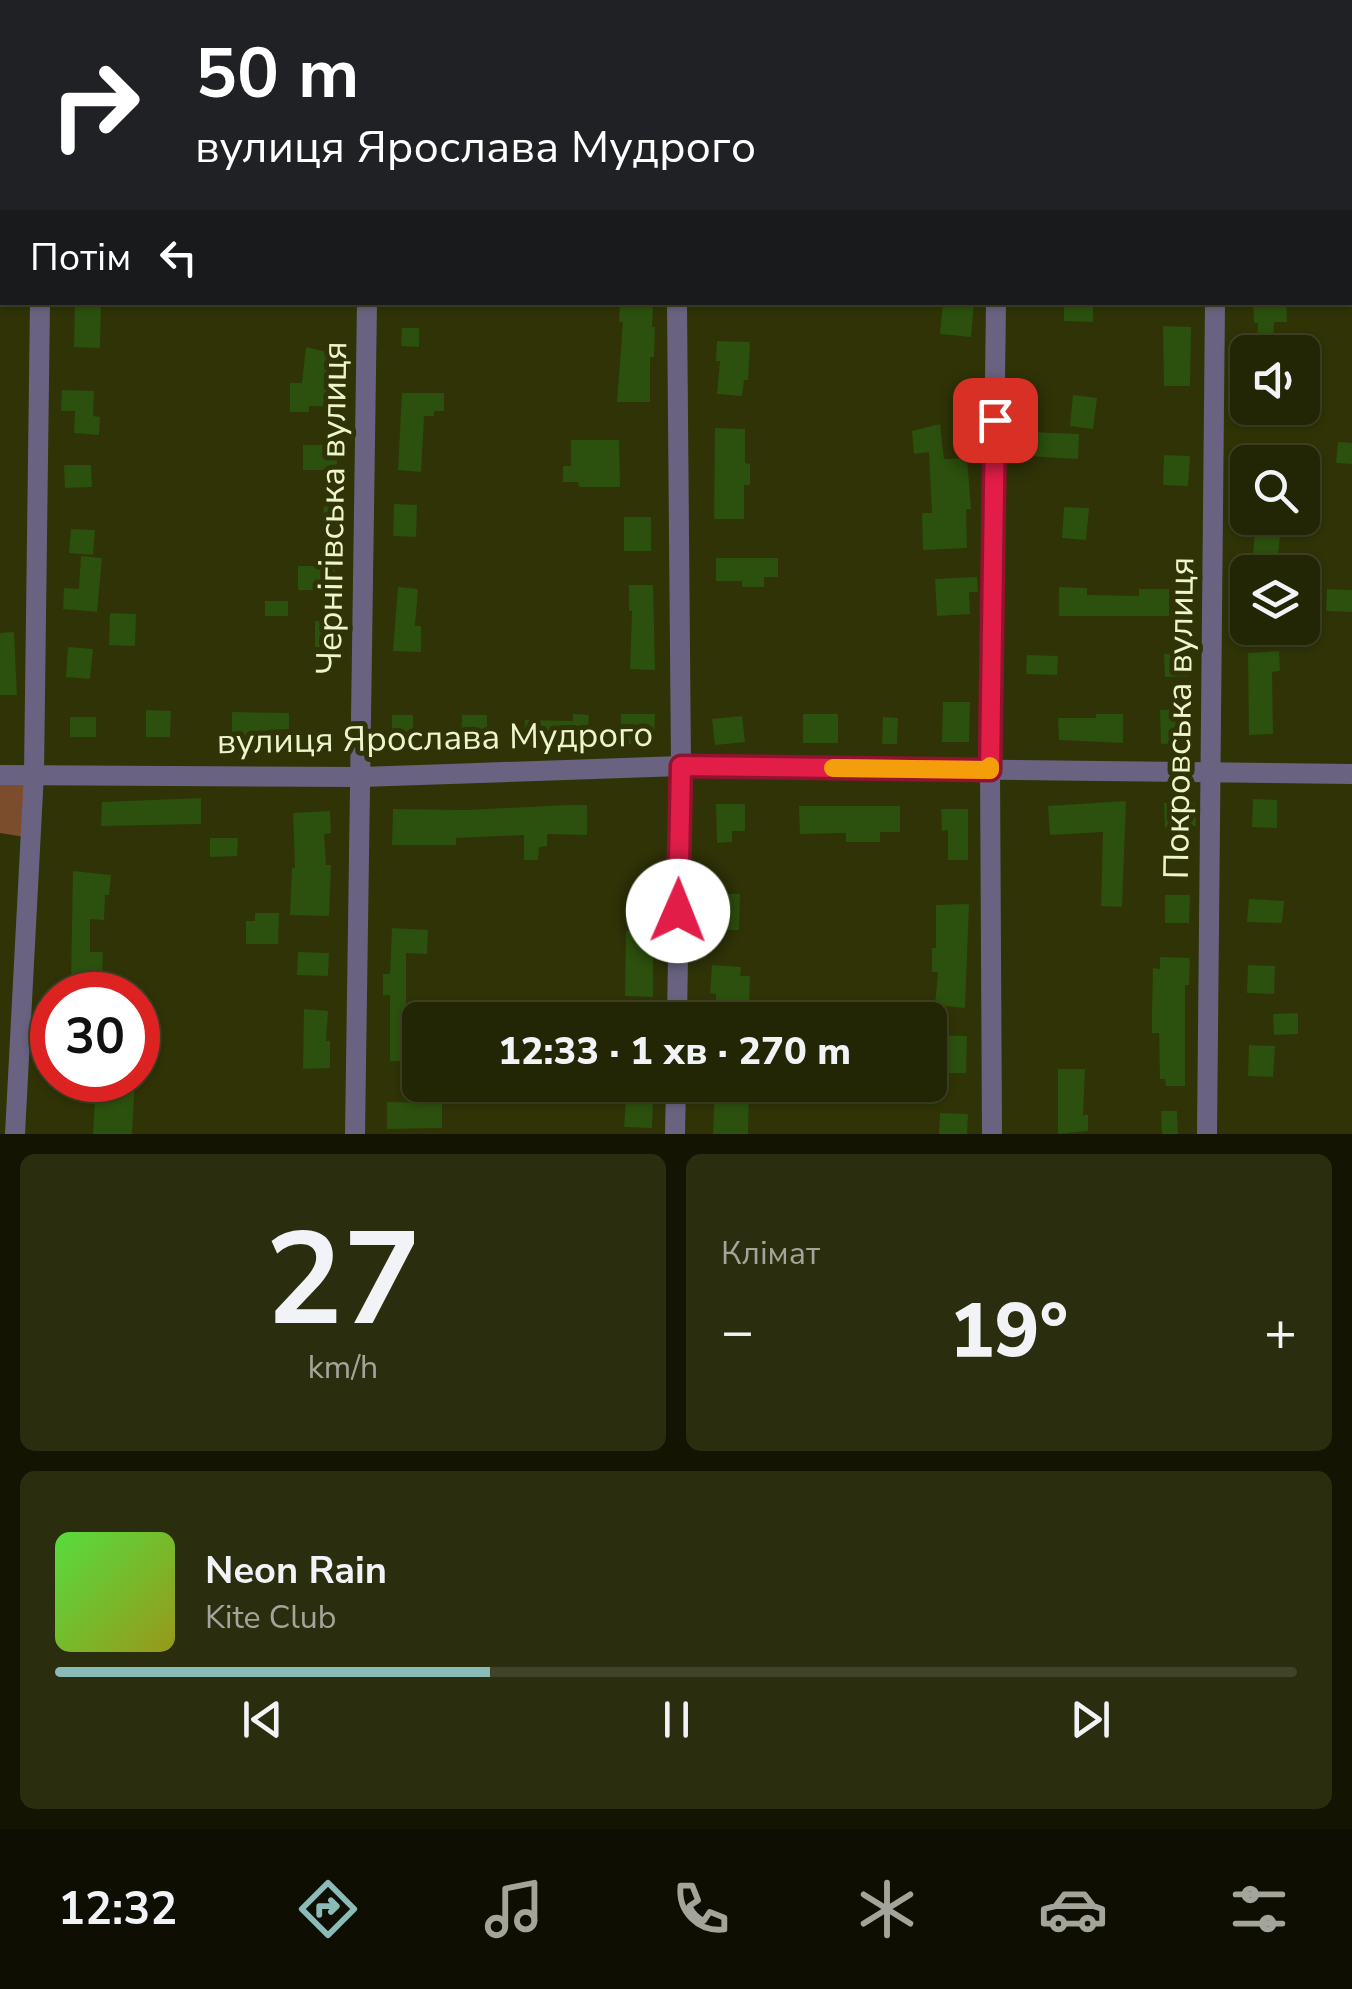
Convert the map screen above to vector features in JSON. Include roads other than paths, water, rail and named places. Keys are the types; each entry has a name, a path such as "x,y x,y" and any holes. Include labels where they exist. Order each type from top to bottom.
{"street":[{"path":"15,1134 34,774 40,305"},
{"name":"Чернігівська вулиця","path":"354,1134 367,305"},
{"path":"677,1002 681,766 678,305"},
{"path":"992,1134 990,770 996,305"},
{"name":"Покровська вулиця","path":"1208,1134 1215,305"},
{"name":"вулиця Ярослава Мудрого","path":"0,776 361,777 681,766 1352,774"},
{"path":"676,1102 676,1134"}]}
